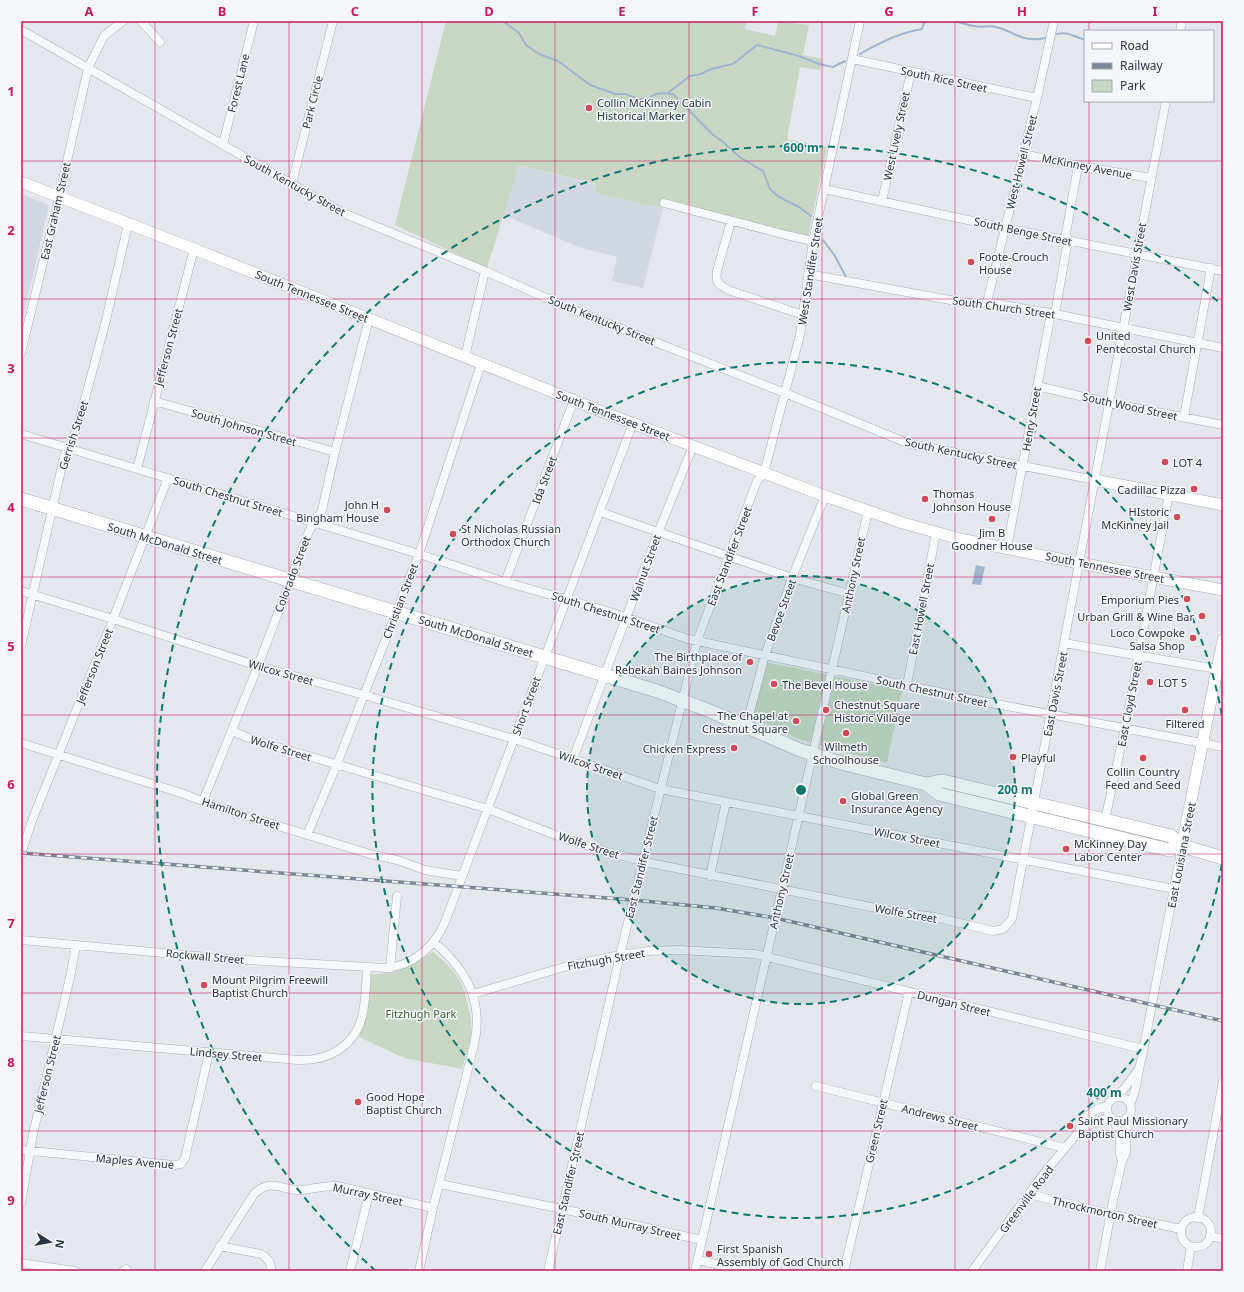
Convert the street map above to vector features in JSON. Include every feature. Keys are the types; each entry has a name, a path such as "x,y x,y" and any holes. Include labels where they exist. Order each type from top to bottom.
{"main road":[{"name":"South McDonald Street","path":"21,499 657,691 812,754 844,764 926,784 940,794 1169,850 1182,846"},
{"name":"South McDonald Street","path":"926,784 943,781 1171,836 1182,846"},
{"path":"1182,846 1223,858"}],"street":[{"name":"East Graham Street","path":"21,353 59,197 88,68 104,36 122,21"},
{"path":"140,21 160,42"},
{"name":"Forest Lane","path":"223,144 254,21"},
{"name":"Park Circle","path":"292,183 333,21"},
{"name":"West Standifer Street","path":"764,473 800,335 813,241 860,21"},
{"name":"West Howell Street","path":"987,302 1037,98 1054,21"},
{"name":"South Kentucky Street","path":"21,30 343,213 486,271 571,309 785,392 905,442 1223,504"},
{"name":"South Rice Street","path":"852,59 1037,98"},
{"name":"West Lively Street","path":"882,201 911,72"},
{"name":"West Davis Street","path":"1096,480 1136,254 1166,102"},
{"name":"McKinney Avenue","path":"1023,154 1078,166 1151,178"},
{"path":"1053,313 1078,166"},
{"name":"South Tennessee Street","path":"21,182 194,249 481,364 764,473 868,511 936,533 1079,563 1223,590"},
{"name":"South Benge Street","path":"824,189 1005,228 1223,271"},
{"path":"664,204 813,241"},
{"path":"731,221 717,271 717,283 731,291 803,314"},
{"name":"Gerrish Street","path":"21,646 51,508 64,457 72,442 81,414 106,320 128,224"},
{"name":"Jefferson Street","path":"136,469 194,249"},
{"path":"1184,417 1211,268"},
{"path":"465,357 486,271"},
{"name":"South Church Street","path":"808,274 961,302 978,304 987,302 1053,313 1223,348"},
{"name":"Henry Street","path":"1007,548 1046,336 1053,313"},
{"name":"Colorado Street","path":"203,802 258,666 309,530 322,510 335,452 369,319"},
{"name":"Christian Street","path":"307,835 337,764 419,554 481,364"},
{"name":"South Wood Street","path":"1037,386 1110,403 1223,425"},
{"name":"Ida Street","path":"505,582 574,400"},
{"name":"South Johnson Street","path":"154,401 335,452"},
{"name":"Short Street","path":"462,876 634,423"},
{"name":"South Chestnut Street","path":"21,434 419,554 505,582 627,617 697,641 986,702 1223,747"},
{"name":"Walnut Street","path":"573,758 658,533 693,446"},
{"name":"East Standifer Street","path":"548,1271 620,955 697,641 757,481 764,473"},
{"name":"Jefferson Street","path":"21,854 33,818 114,619 168,478"},
{"name":"East Davis Street","path":"1003,929 1012,920 1096,480"},
{"name":"East Cloyd Street","path":"1104,820 1125,728 1170,494"},
{"name":"Bevoe Street","path":"746,727 765,655 792,578 825,496"},
{"name":"Anthony Street","path":"695,1271 868,511"},
{"path":"600,512 792,578 850,594"},
{"name":"East Howell Street","path":"907,685 936,533"},
{"name":"Wilcox Street","path":"21,591 114,619 258,666 364,695 573,758 660,789 1174,889"},
{"name":"East Louisiana Street","path":"1130,1104 1136,1092 1139,1077 1138,1070 1182,846 1220,669 1223,640"},
{"path":"1064,643 1220,669"},
{"name":"Wolfe Street","path":"232,731 254,740 488,809 601,850 643,861 781,890 896,912 935,917 993,931 1003,929"},
{"name":"Hamilton Street","path":"21,743 181,793 203,802 307,835 370,854 397,860 425,870 462,876"},
{"path":"710,876 726,802"},
{"name":"Rockwall Street","path":"21,940 229,958 390,968 418,957 434,942 443,926 462,876"},
{"path":"390,968 397,896"},
{"path":"418,1271 475,1039 476,1012 473,994 456,964 434,942"},
{"name":"Jefferson Street","path":"21,1203 33,1134 56,1039 76,944"},
{"name":"Fitzhugh Street","path":"473,994 564,967 620,955 648,951 678,950 755,954 766,957"},
{"name":"Dungan Street","path":"766,957 1143,1048"},
{"name":"Lindsey Street","path":"21,1036 209,1053 304,1060 321,1059 340,1049 351,1039 361,1021 364,1007 367,967"},
{"name":"Green Street","path":"844,1271 909,992"},
{"name":"Maples Avenue","path":"21,1150 174,1165 181,1164 185,1158 209,1053"},
{"name":"East Louisiana Street","path":"1116,1096 1124,1089 1138,1070"},
{"path":"1198,1218 1223,1081"},
{"name":"Andrews Street","path":"816,1086 1065,1148"},
{"path":"1100,1271 1110,1214 1122,1161 1126,1153 1127,1118 1131,1111 1130,1104 1123,1097 1116,1096 1110,1099 1107,1106 1107,1113 1112,1119 1120,1138 1120,1154 1122,1161"},
{"name":"Greenville Road","path":"972,1271 1029,1194 1081,1128 1083,1120 1097,1109 1107,1106"},
{"path":"1112,1119 1121,1121 1127,1118"},
{"name":"Greenville Road","path":"1081,1128 1088,1127 1101,1120 1112,1119"},
{"name":"South Murray Street","path":"440,1184 562,1208 702,1240"},
{"name":"Murray Street","path":"205,1271 254,1194 264,1186 272,1185 301,1190 329,1185 433,1208"},
{"path":"350,1271 369,1194"},
{"name":"Throckmorton Street","path":"1029,1194 1110,1214 1181,1229"},
{"path":"1191,1218 1198,1218 1204,1220 1208,1224 1210,1228 1210,1236 1207,1242 1198,1247 1185,1243 1182,1238 1181,1229 1186,1221 1191,1218"},
{"path":"1210,1236 1223,1239"},
{"path":"220,1246 261,1254 270,1261 272,1267 271,1271"},
{"path":"1187,1271 1191,1246"},
{"path":"698,1260 746,1271"},
{"path":"21,1263 75,1271"}],"shaded area":[{"path":"519,165 596,185 595,193 663,208 643,288 612,281 617,257 579,247 503,215"},
{"path":"21,194 49,205 21,327"}],"green space":[{"path":"446,21 747,21 745,29 775,36 778,21 809,25 803,55 822,59 820,70 800,67 787,139 827,147 808,237 664,201 663,208 595,193 596,184 519,165 487,268 395,225"},
{"name":"Chestnut Square Historic Village","path":"765,662 902,690 887,763 799,739 752,718"},
{"name":"Fitzhugh Park","path":"433,952 447,964 458,977 465,992 471,1020 471,1033 462,1069 404,1058 359,1037 368,1004 371,975 394,972 417,962"}],"water":[{"path":"976,565 985,567 981,585 972,584"}],"waterway":[{"path":"503,21 519,33 526,45 539,54 558,61 590,85 616,94 625,94 639,99 647,99 656,94 668,93 690,76 733,64 757,45 833,67 845,61"},
{"path":"860,54 890,38 914,30 922,29 924,23 927,21"},
{"path":"952,21 977,27 996,27 1025,38 1045,38"},
{"path":"1057,34 1068,34 1084,40"},
{"path":"669,94 673,94 713,135 741,158 763,171 770,189 779,197 799,207 811,216"},
{"path":"823,240 835,256 846,277"}],"railway":[{"path":"21,853 633,900 716,908 775,918 1223,1021"}],"place":[{"name":"Collin McKinney Cabin Historical Marker","path":"589,108"},
{"name":"Foote-Crouch House","path":"971,262"},
{"name":"United Pentecostal Church","path":"1088,341"},
{"name":"LOT 4","path":"1165,462"},
{"name":"Cadillac Pizza","path":"1194,489"},
{"name":"Thomas Johnson House","path":"925,499"},
{"name":"John H Bingham House","path":"387,510"},
{"name":"HIstoric McKinney Jail","path":"1177,517"},
{"name":"Jim B Goodner House","path":"992,519"},
{"name":"St Nicholas Russian Orthodox Church","path":"453,534"},
{"name":"Emporium Pies","path":"1187,599"},
{"name":"Urban Grill & Wine Bar","path":"1202,616"},
{"name":"Loco Cowpoke Salsa Shop","path":"1193,638"},
{"name":"The Birthplace of Rebekah Baines Johnson","path":"750,662"},
{"name":"LOT 5","path":"1150,682"},
{"name":"The Bevel House","path":"774,684"},
{"name":"Chestnut Square Historic Village","path":"826,710"},
{"name":"Filtered","path":"1185,710"},
{"name":"The Chapel at Chestnut Square","path":"796,721"},
{"name":"Wilmeth Schoolhouse","path":"846,733"},
{"name":"Chicken Express","path":"734,748"},
{"name":"Playful","path":"1013,757"},
{"name":"Collin Country Feed and Seed","path":"1143,758"},
{"name":"Global Green Insurance Agency","path":"843,801"},
{"name":"McKinney Day Labor Center","path":"1066,849"},
{"name":"Mount Pilgrim Freewill Baptist Church","path":"204,985"},
{"name":"Good Hope Baptist Church","path":"358,1102"},
{"name":"Saint Paul Missionary Baptist Church","path":"1070,1126"},
{"name":"First Spanish Assembly of God Church","path":"709,1254"}]}
